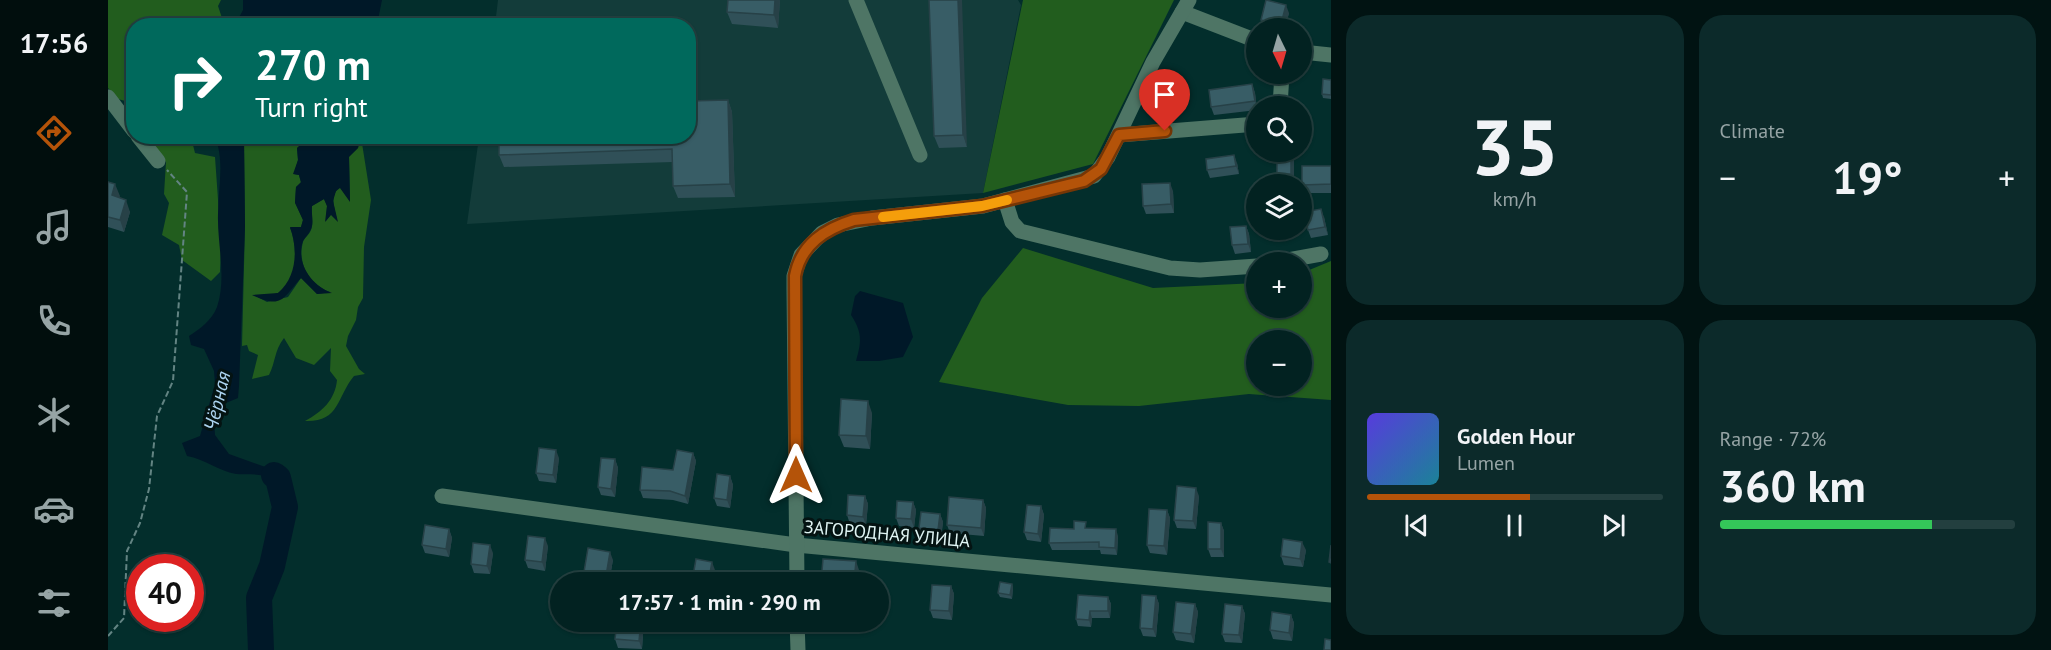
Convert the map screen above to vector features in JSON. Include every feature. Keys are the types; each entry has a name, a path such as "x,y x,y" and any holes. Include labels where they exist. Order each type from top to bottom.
{"street":[{"path":"856,0 920,155"},
{"path":"796,572 794,289 801,255 822,234 854,220 982,206 1094,177 1105,163 1153,62 1185,6 1246,36"},
{"path":"1312,53 1331,55"},
{"path":"108,97 126,121"},
{"path":"1119,135 1246,125"},
{"path":"144,144 158,161"},
{"path":"1005,200 1012,222 1020,231 1170,268 1200,270 1246,267"},
{"path":"1312,256 1321,254"},
{"name":"ЗАГОРОДНАЯ УЛИЦА","path":"442,496 796,544 1331,595"},
{"path":"797,632 798,650"}],"path":[{"path":"108,636 124,618 127,551 140,523 149,489 157,416 173,381 188,192 158,161"}],"shaded area":[{"path":"498,0 1018,0 1021,5 983,193 467,224 478,144 696,144 696,18 496,18"}],"green space":[{"path":"108,0 221,0 218,6 222,18 126,18 126,101 118,99 108,88"},
{"path":"1023,0 1174,0 1093,164 983,193"},
{"path":"149,144 193,144 195,153 215,157 221,242 220,272 211,281 182,260 179,245 162,235 169,203 164,194 166,162"},
{"path":"244,144 301,144 297,148 298,160 294,174 299,175 301,183 296,187 295,202 303,220 301,227 290,228 295,254 293,273 285,288 278,293 254,295 267,302 288,297 301,278 317,294 330,292 316,284 307,273 302,258 303,242 312,227 312,206 324,199 327,206 326,221 331,214 337,220 334,198 340,187 350,201 349,156 359,144 362,144 371,200 364,247 363,298 346,346 359,369 365,374 354,376 336,407 325,417 305,421 327,405 334,394 337,380 330,371 331,348 314,365 296,358 284,338 278,347 269,375 252,379 258,355 249,351 247,345 242,346"},
{"path":"1023,248 1153,288 1246,284 1246,318 1312,318 1312,269 1331,261 1331,400 1276,396 1312,396 1312,330 1246,330 1246,394 1139,406 1068,405 939,382 982,298"}],"water":[{"path":"243,0 382,0 378,18 239,18 243,10"},
{"path":"217,144 244,144 245,226 238,398 221,405 214,420 215,435 229,454 271,469 277,467 286,485 285,507 269,478 260,475 236,474 187,456 182,443 200,436 215,384 214,371 204,349 191,345 189,336 209,320 217,307 220,296 218,214 220,156"},
{"path":"301,144 359,144 358,148 349,157 350,202 340,188 336,191 333,201 338,222 331,215 325,222 327,206 324,199 312,206 312,226 301,249 303,265 307,273 318,285 332,293 317,294 301,278 281,300 270,301 252,295 278,293 292,271 295,253 290,227 301,227 303,220 295,203 296,187 301,182 299,175 293,174 298,160 297,148"},
{"path":"860,291 903,303 913,337 903,357 879,361 856,361 860,337 851,315 855,296"}],"building":[{"path":"728,0 775,0 774,15 727,12"},
{"path":"929,0 958,0 963,135 934,136"},
{"path":"1266,0 1286,5 1283,18 1262,18"},
{"path":"1323,79 1331,80 1331,95 1322,94"},
{"path":"1252,84 1254,96 1246,96 1246,102 1211,107 1209,90"},
{"path":"728,100 730,184 673,186 672,149 499,155 499,144 696,144 696,101"},
{"path":"1234,155 1236,166 1207,170 1206,159"},
{"path":"1277,162 1291,162 1291,174 1277,174"},
{"path":"1302,166 1331,166 1331,184 1312,185 1312,174 1302,174"},
{"path":"108,182 115,184 112,195 126,200 120,220 108,217"},
{"path":"1170,183 1171,204 1143,206 1142,184"},
{"path":"1321,209 1325,227 1312,229 1312,211"},
{"path":"1246,226 1248,244 1232,245 1230,227"},
{"path":"841,399 868,401 866,436 839,435"},
{"path":"539,448 556,450 553,475 536,473"},
{"path":"677,450 693,453 685,496 670,491 640,490 642,467 673,470"},
{"path":"601,458 615,459 611,489 598,487"},
{"path":"717,474 730,476 727,500 714,498"},
{"path":"1177,486 1196,488 1193,521 1174,520"},
{"path":"848,495 865,496 863,517 847,515"},
{"path":"949,497 983,500 981,528 947,525"},
{"path":"897,501 913,502 911,519 896,518"},
{"path":"1027,505 1041,506 1038,534 1024,532"},
{"path":"1149,509 1167,510 1164,546 1147,545"},
{"path":"921,512 940,514 938,530 919,528"},
{"path":"1074,521 1086,522 1085,528 1116,529 1115,548 1099,547 1099,542 1049,543 1050,528 1074,529"},
{"path":"1208,522 1221,523 1221,549 1208,549"},
{"path":"425,525 449,529 446,549 422,545"},
{"path":"528,536 545,538 542,562 525,560"},
{"path":"1283,539 1302,542 1300,559 1281,556"},
{"path":"473,543 490,545 487,566 471,564"},
{"path":"588,548 610,552 607,572 584,572"},
{"path":"696,559 712,562 710,572 694,572"},
{"path":"823,559 856,561 855,572 822,572"},
{"path":"1000,582 1012,584 1010,595 998,593"},
{"path":"932,585 951,586 949,611 930,610"},
{"path":"1078,595 1108,597 1108,611 1090,611 1089,620 1076,619"},
{"path":"1142,595 1156,596 1153,629 1140,628"},
{"path":"1176,602 1195,604 1191,634 1173,632"},
{"path":"1225,604 1242,606 1239,635 1222,634"},
{"path":"1272,612 1291,615 1289,633 1270,630"},
{"path":"616,632 640,632 639,641 615,639"},
{"path":"1325,639 1331,640 1331,650 1324,650"}],"waterway":[{"name":"Чёрная","path":"261,650 259,598 272,566 285,507 278,478 274,475"}],"slow traffic":[{"path":"883,217 982,206 1007,200"}],"route":[{"path":"796,475 795,276 801,255 810,244 838,225 854,220 982,206 1084,181 1094,177 1101,169 1119,135 1165,131"}]}
